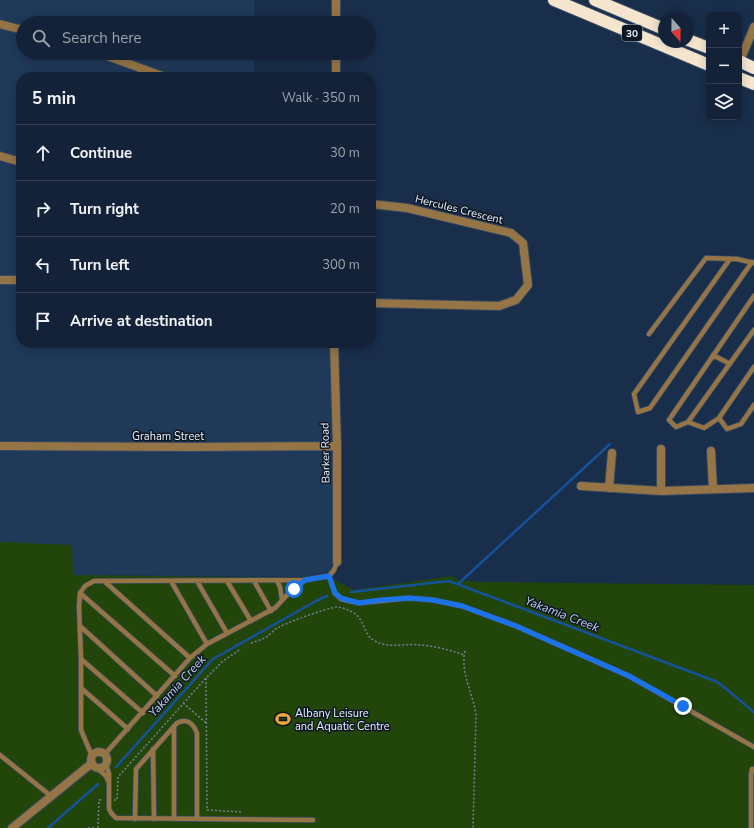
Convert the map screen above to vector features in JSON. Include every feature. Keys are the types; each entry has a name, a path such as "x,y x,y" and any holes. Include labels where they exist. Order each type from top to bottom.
{"highway":[{"name":"30","path":"554,0 706,65"},
{"name":"30","path":"595,0 658,26"},
{"path":"694,42 706,47"},
{"path":"742,62 754,68"},
{"path":"742,79 754,84"}],"street":[{"path":"336,0 336,16"},
{"path":"0,24 16,28"},
{"path":"742,54 754,27"},
{"path":"118,60 151,72"},
{"path":"336,60 336,72"},
{"path":"0,156 16,161"},
{"name":"Hercules Crescent","path":"376,205 407,208 511,233 523,243 528,285 516,300 499,306 376,303"},
{"path":"0,280 16,280"},
{"name":"Barker Road","path":"334,348 337,446 336,562"},
{"name":"Graham Street","path":"0,446 337,446"},
{"path":"661,449 661,491"},
{"path":"711,451 713,489"},
{"path":"609,488 612,453"},
{"path":"581,486 661,491 754,488"},
{"path":"12,828 94,762 98,752 105,754 107,759 106,764 102,767 94,762"}],"lane":[{"path":"649,334 706,258 730,259 753,263 650,408 638,412 634,394 730,259"},
{"path":"754,296 669,420 676,427 688,422 754,330"},
{"path":"713,355 730,364"},
{"path":"688,422 704,428 719,418 754,367"},
{"path":"719,418 726,429 741,424 754,405"},
{"path":"108,781 106,776 94,762 81,730 80,593 85,586 94,581 305,580 329,576 334,570 336,562"},
{"path":"329,576 335,593 341,598 359,603 409,598 433,600 462,606 512,624 629,676 754,747"},
{"path":"105,754 190,658 207,644 275,608 288,594 305,580"},
{"path":"104,581 190,658"},
{"path":"171,581 207,644"},
{"path":"197,581 227,633"},
{"path":"227,581 250,621"},
{"path":"254,581 270,611"},
{"path":"277,581 280,587 282,601"},
{"path":"80,593 175,676"},
{"path":"80,626 157,696"},
{"path":"81,660 143,712"},
{"path":"81,688 128,729"},
{"path":"135,819 136,769 174,726 181,721 190,722 195,727 197,733 197,819"},
{"path":"174,726 174,819"},
{"path":"153,749 154,819"},
{"path":"0,755 51,796"},
{"path":"106,764 109,774 109,809 116,818 313,820"},
{"path":"751,828 751,775 752,769 754,769"}],"path":[{"path":"251,643 259,641 271,634 274,630 295,620 338,606 355,612 361,619 366,632 374,641 389,645 419,644 451,650 464,655"},
{"path":"465,651 463,662 465,674 476,714 473,828"},
{"path":"206,678 207,810 246,812"},
{"path":"182,703 206,723"},
{"path":"88,828 96,828"}],"shaded area":[{"path":"0,0 254,0 254,16 16,16 16,23 0,19"},
{"path":"0,28 16,33 16,60 103,60 135,72 16,72 16,348 331,348 333,562 331,568 326,573 305,577 72,575 72,545 0,542"},
{"path":"133,60 254,60 254,72 165,72"}],"green space":[{"path":"0,542 72,545 73,575 331,578 354,590 452,576 458,580 479,582 754,585 754,828 0,828"}],"waterway":[{"path":"458,584 610,444"},
{"name":"Yakamia Creek","path":"351,592 449,581 715,681 754,712"},
{"name":"Yakamia Creek","path":"116,767 213,659 327,596"},
{"name":"Yakamia Creek","path":"48,828 98,784"}],"place":[{"name":"Albany Leisure and Aquatic Centre","path":"283,719"}],"route":[{"path":"294,589 305,580 329,576 335,593 341,598 359,603 409,598 433,600 462,606 516,626 629,676 683,706"}]}
